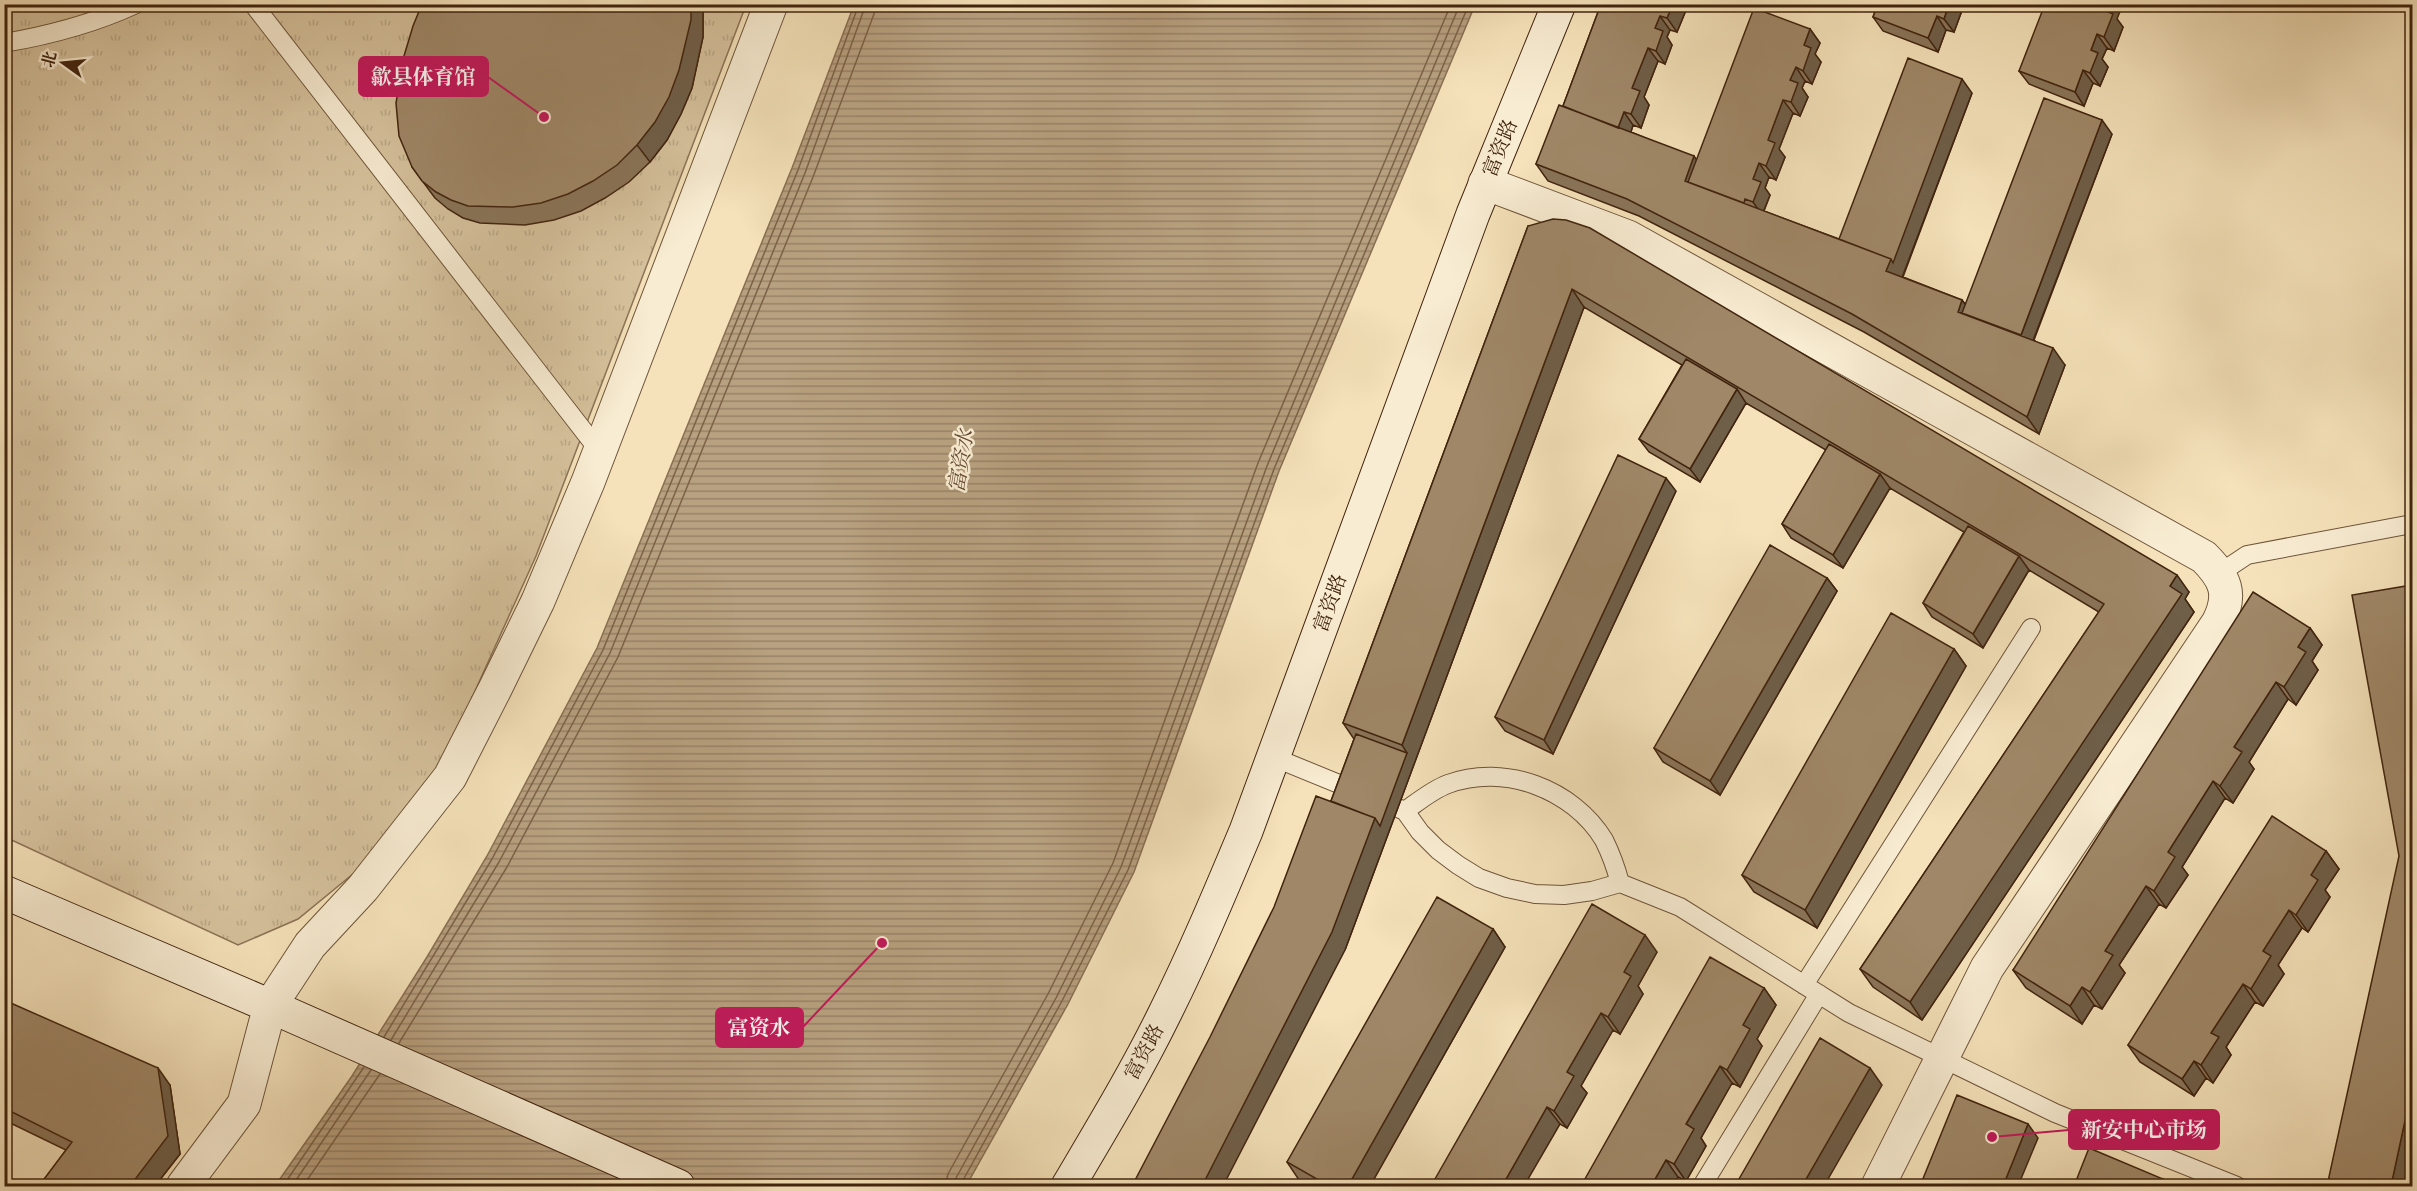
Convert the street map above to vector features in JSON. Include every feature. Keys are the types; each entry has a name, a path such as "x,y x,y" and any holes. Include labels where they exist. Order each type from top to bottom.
{"street":[{"path":"183,1186 244,1104 270,1006 310,945 363,888 450,777 538,601 600,452 771,4"},
{"name":"富资路","path":"1068,1186 1119,1100 1168,1005 1205,928 1241,842 1485,183 1559,4"},
{"path":"1485,183 1628,237 2204,557 2220,573 2225,584 2224,611 2218,623 1987,968 1878,1186"},
{"path":"4,892 309,1023 678,1186"}],"lane":[{"path":"4,44 51,35 99,21 136,4"},
{"path":"253,4 600,452"},
{"path":"2220,573 2247,555 2412,524"},
{"path":"1702,1186 1811,989 2031,628"},
{"path":"1273,757 1406,811 1420,832 1451,860 1479,878 1507,888 1535,894 1564,895 1592,891 1620,883 1680,907 1849,1013 2055,1113 2237,1186"},
{"path":"1406,811 1425,795 1448,784 1486,776 1524,780 1548,789 1570,803 1588,820 1610,853 1620,883"}],"green space":[{"path":"5,5 746,5 536,556 452,742 432,776 359,869 298,919 238,945 5,837"}],"water":[{"path":"854,5 1475,5 1279,471 1134,872 1068,1004 966,1186 275,1186 352,1076 427,957 487,856 597,648 792,168"}],"building":[{"path":"422,4 691,4 691,20 679,70 669,97 655,122 617,165 568,194 541,203 513,207 468,206 436,192 422,181 412,167 399,136 396,103 404,56"},
{"path":"1601,4 1673,4 1667,18 1660,16 1655,28 1663,31 1656,51 1648,48 1632,88 1640,91 1631,114 1624,112 1618,128 1563,106"},
{"path":"1878,4 1949,4 1944,19 1937,16 1928,38 1873,17"},
{"path":"2045,4 2108,4 2106,11 2113,14 2104,37 2097,34 2091,50 2098,53 2090,73 2083,70 2075,92 2019,71"},
{"path":"1754,8 1810,29 1804,45 1811,48 1803,71 1796,67 1790,80 1798,83 1791,102 1783,100 1768,140 1775,143 1766,166 1759,163 1753,179 1761,182 1753,202 1745,199 1744,203 1688,182"},
{"path":"1908,58 1962,79 1893,263 1891,259 1839,239"},
{"path":"2044,98 2102,120 2021,335 1962,313"},
{"path":"1559,105 1694,156 1685,181 1891,259 1886,271 1962,300 1958,312 2053,348 2027,417 1852,314 1627,199 1536,164"},
{"path":"1553,219 1566,220 1590,228 2177,575 2170,586 2182,594 1910,1002 1860,969 2104,604 1572,289 1402,745 1343,723 1528,226"},
{"path":"1686,359 1737,389 1690,469 1639,439"},
{"path":"1829,444 1880,474 1833,555 1782,524"},
{"path":"1618,455 1666,478 1544,740 1495,717"},
{"path":"1968,526 2019,556 1973,634 1923,603"},
{"path":"1770,545 1827,578 1710,781 1654,748"},
{"path":"2412,585 2412,1088 2391,1186 2327,1186 2399,856 2352,595"},
{"path":"2253,592 2310,628 2298,647 2306,652 2284,687 2276,682 2234,747 2242,752 2220,786 2213,781 2168,852 2175,857 2154,891 2146,886 2105,951 2113,955 2090,992 2082,987 2070,1006 2013,970"},
{"path":"1891,613 1954,649 1805,910 1742,875"},
{"path":"1356,734 1407,753 1380,826 1375,818 1331,801"},
{"path":"1316,796 1375,818 1332,932 1202,1186 1132,1186 1210,1037 1274,907"},
{"path":"2272,816 2326,851 2311,875 2318,880 2296,915 2289,910 2263,951 2271,956 2251,989 2243,984 2211,1033 2219,1037 2201,1065 2194,1061 2182,1079 2128,1045"},
{"path":"1437,897 1493,929 1348,1186 1329,1186 1287,1162"},
{"path":"1592,904 1645,935 1624,972 1631,976 1608,1017 1601,1013 1567,1072 1574,1076 1554,1111 1547,1107 1505,1181 1511,1184 1510,1186 1431,1186"},
{"path":"1710,957 1764,988 1743,1025 1750,1029 1727,1070 1720,1066 1686,1124 1694,1129 1674,1164 1666,1160 1651,1186 1581,1186"},
{"path":"4,1000 158,1068 168,1136 130,1186 39,1186 72,1142 4,1108"},
{"path":"1820,1038 1870,1068 1802,1186 1735,1186"},
{"path":"1957,1095 2028,1124 2003,1186 1920,1186"},
{"path":"2089,1148 2163,1179 2159,1186 2074,1186"}],"place":[{"name":"歙县体育馆","path":"544,117"},
{"name":"富资水","path":"882,943"},
{"name":"新安中心市场","path":"1992,1137"}]}
